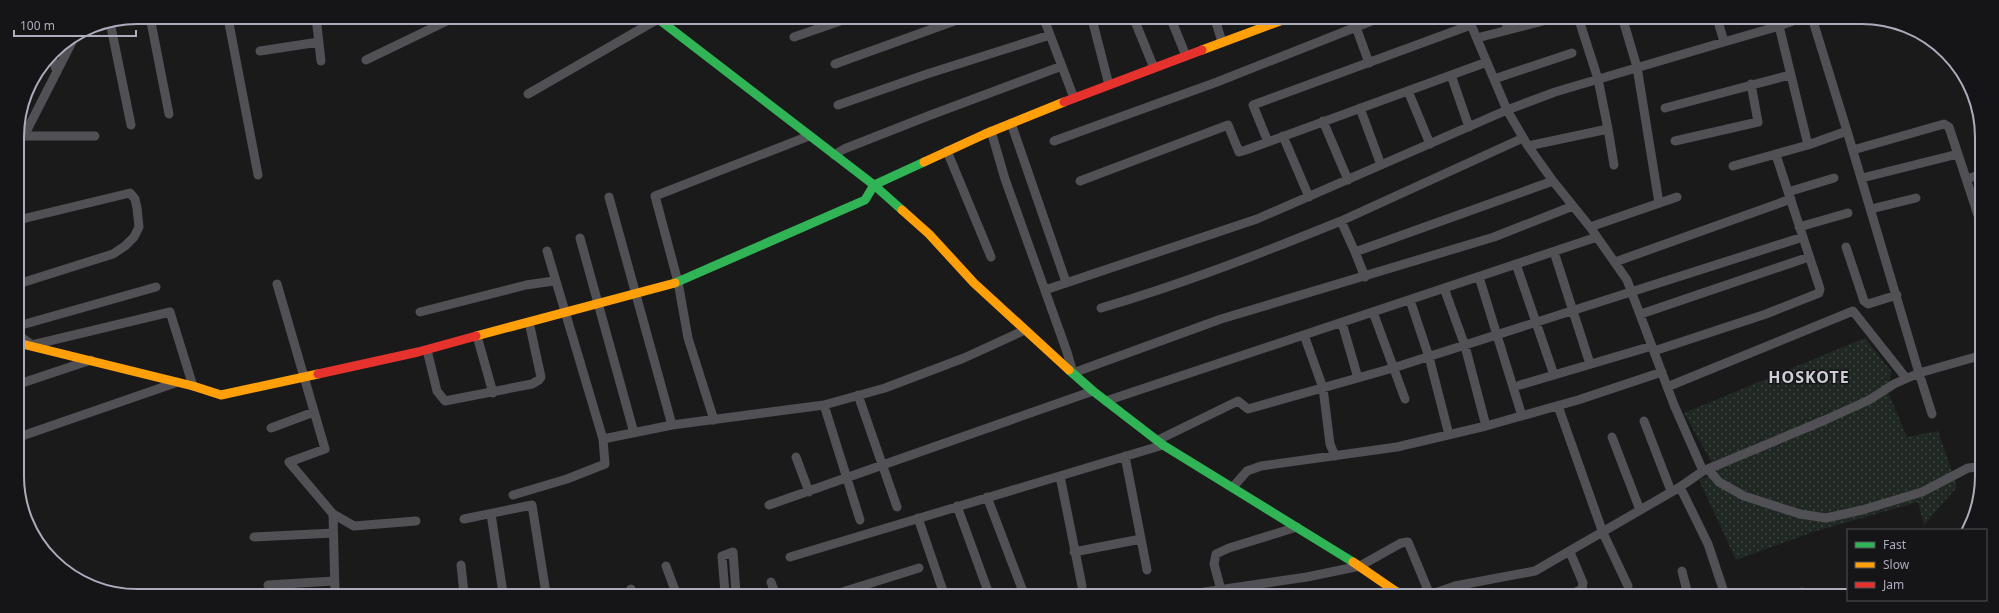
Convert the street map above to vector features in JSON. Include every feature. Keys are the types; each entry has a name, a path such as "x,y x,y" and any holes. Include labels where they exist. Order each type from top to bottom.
{"street":[{"path":"151,24 169,114"},
{"path":"230,24 258,175"},
{"path":"317,24 321,61"},
{"path":"366,60 441,24"},
{"path":"528,94 649,24"},
{"path":"664,24 874,185 929,234 974,283 1093,391 1160,442 1360,566 1393,589"},
{"path":"794,37 832,24"},
{"path":"835,64 946,24"},
{"path":"1046,24 1074,98"},
{"path":"1093,24 1109,85"},
{"path":"1136,24 1154,68"},
{"path":"1173,24 1186,56"},
{"path":"1216,24 1222,42"},
{"path":"24,344 175,383 193,386 221,395 426,350 678,282 865,200 874,185 991,131 1074,98 1271,24"},
{"path":"1054,141 1217,82 1364,24"},
{"path":"1268,142 1253,105 1369,63 1465,24"},
{"path":"1471,24 1507,110 1523,138 1553,181 1590,227 1627,280 1641,314 1667,388 1706,471 1719,482 1744,496 1800,514 1826,518 1862,510 1922,492 1968,468 1975,468"},
{"path":"1506,24 1508,30"},
{"path":"1477,38 1530,24"},
{"path":"1580,24 1598,79 1614,165"},
{"path":"1624,24 1636,67 1659,203"},
{"path":"1719,24 1724,42"},
{"path":"1045,290 1257,219 1507,110 1555,92 1785,24"},
{"path":"1814,24 1862,178 1932,414"},
{"path":"1779,26 1808,145"},
{"path":"111,27 131,125"},
{"path":"1356,27 1369,63"},
{"path":"838,106 927,74 1050,34"},
{"path":"260,51 319,42"},
{"path":"70,46 24,136 95,136"},
{"path":"1494,79 1572,53"},
{"path":"53,61 57,72"},
{"path":"1080,181 1228,125 1239,152 1487,62"},
{"path":"834,155 844,149 928,116 1062,66"},
{"path":"1451,75 1469,127"},
{"path":"1665,108 1751,84 1790,75"},
{"path":"1675,141 1758,122 1751,84"},
{"path":"1408,90 1430,144"},
{"path":"1360,108 1381,165"},
{"path":"1323,122 1348,180"},
{"path":"1011,123 1066,282"},
{"path":"1853,150 1944,124 1949,126 1975,205"},
{"path":"1528,146 1608,129"},
{"path":"991,131 1005,179 1073,373"},
{"path":"1733,166 1776,155 1847,131"},
{"path":"714,420 688,338 678,282 655,196 809,136"},
{"path":"1283,136 1309,197"},
{"path":"1101,308 1149,294 1220,269 1341,221 1523,138"},
{"path":"947,151 991,257"},
{"path":"1862,178 1958,154"},
{"path":"1520,385 1590,364 1653,348 1766,314 1819,294 1820,289 1776,155"},
{"path":"1966,179 1975,176"},
{"path":"1615,262 1834,178"},
{"path":"1355,252 1553,181"},
{"path":"24,219 130,193 136,204 139,227 134,237 113,254 24,282"},
{"path":"609,197 672,425"},
{"path":"1590,227 1677,197"},
{"path":"1871,209 1916,198"},
{"path":"1073,373 1221,319 1494,238 1573,206"},
{"path":"1799,227 1848,213"},
{"path":"1341,221 1365,277"},
{"path":"1106,401 1597,237"},
{"path":"790,557 1125,456 1160,442 1238,401 1248,409 1393,368 1633,293 1802,237"},
{"path":"580,238 634,433"},
{"path":"1846,246 1864,301 1868,304 1897,295"},
{"path":"513,496 567,479 605,464 603,439 566,312 554,281 547,251"},
{"path":"1554,252 1590,364"},
{"path":"1641,314 1809,257"},
{"path":"1516,264 1554,375"},
{"path":"1479,277 1522,416"},
{"path":"420,312 526,285 554,281"},
{"path":"277,284 325,449 289,462 333,514 354,526 416,522"},
{"path":"24,324 156,287"},
{"path":"1444,288 1465,346 1486,426"},
{"path":"1410,300 1429,357 1449,435"},
{"path":"1667,388 1853,311 1906,378"},
{"path":"24,339 32,345 170,312 193,386"},
{"path":"1373,312 1405,399"},
{"path":"426,350 437,391 445,401 532,384 539,380 541,376 540,366 528,322"},
{"path":"1342,322 1358,378"},
{"path":"603,439 672,425 824,405 885,388 964,358 1025,330"},
{"path":"1304,335 1322,388 1330,444 1335,456"},
{"path":"477,336 492,393"},
{"path":"1446,589 1455,586 1535,571 1603,533 1706,471 1869,400 1906,378 1975,357"},
{"path":"24,382 91,360"},
{"path":"1233,487 1247,471 1261,466 1397,448 1558,406 1662,372"},
{"path":"24,435 175,383"},
{"path":"769,505 1093,391"},
{"path":"858,395 897,507"},
{"path":"824,405 845,478 860,520"},
{"path":"1558,406 1603,533 1628,586"},
{"path":"271,428 314,412"},
{"path":"1644,421 1671,491"},
{"path":"1612,437 1640,510"},
{"path":"1125,456 1147,570"},
{"path":"796,457 809,492"},
{"path":"1060,476 1082,586"},
{"path":"1680,487 1708,544 1723,589"},
{"path":"987,498 1022,589"},
{"path":"464,519 532,505 545,589"},
{"path":"957,506 987,589"},
{"path":"333,514 335,589"},
{"path":"491,514 502,589"},
{"path":"918,518 942,589"},
{"path":"1221,589 1214,564 1216,554 1297,527"},
{"path":"254,537 333,533"},
{"path":"1074,552 1141,539"},
{"path":"1228,589 1307,577 1360,566 1401,543 1408,542 1427,589"},
{"path":"725,589 722,556 732,552 736,589"},
{"path":"1570,552 1583,583 1584,589"},
{"path":"461,565 464,589"},
{"path":"666,566 675,589"},
{"path":"852,589 919,568"},
{"path":"1682,571 1686,589"},
{"path":"268,585 334,581"},
{"path":"771,582 774,589"}],"shaded area":[{"path":"1865,338 1891,371 1888,392 1907,437 1938,431 1957,487 1924,525 1918,502 1816,531 1736,560 1699,480 1717,472 1684,413"}],"traffic: fast":[{"path":"665,24 874,185 902,210"},
{"path":"675,283 865,200 874,185 924,162"},
{"path":"1069,370 1093,391 1163,445 1353,562"}],"traffic: slow":[{"path":"1202,50 1272,24"},
{"path":"924,162 985,134 1064,102"},
{"path":"902,210 929,234 974,283 1069,370"},
{"path":"476,336 675,283"},
{"path":"24,344 193,386 221,395 318,374"},
{"path":"1353,562 1392,589"}],"traffic: jam":[{"path":"1064,102 1202,50"},
{"path":"318,374 418,352 476,336"}],"district":[{"name":"HOSKOTE","path":"1809,377"}]}
